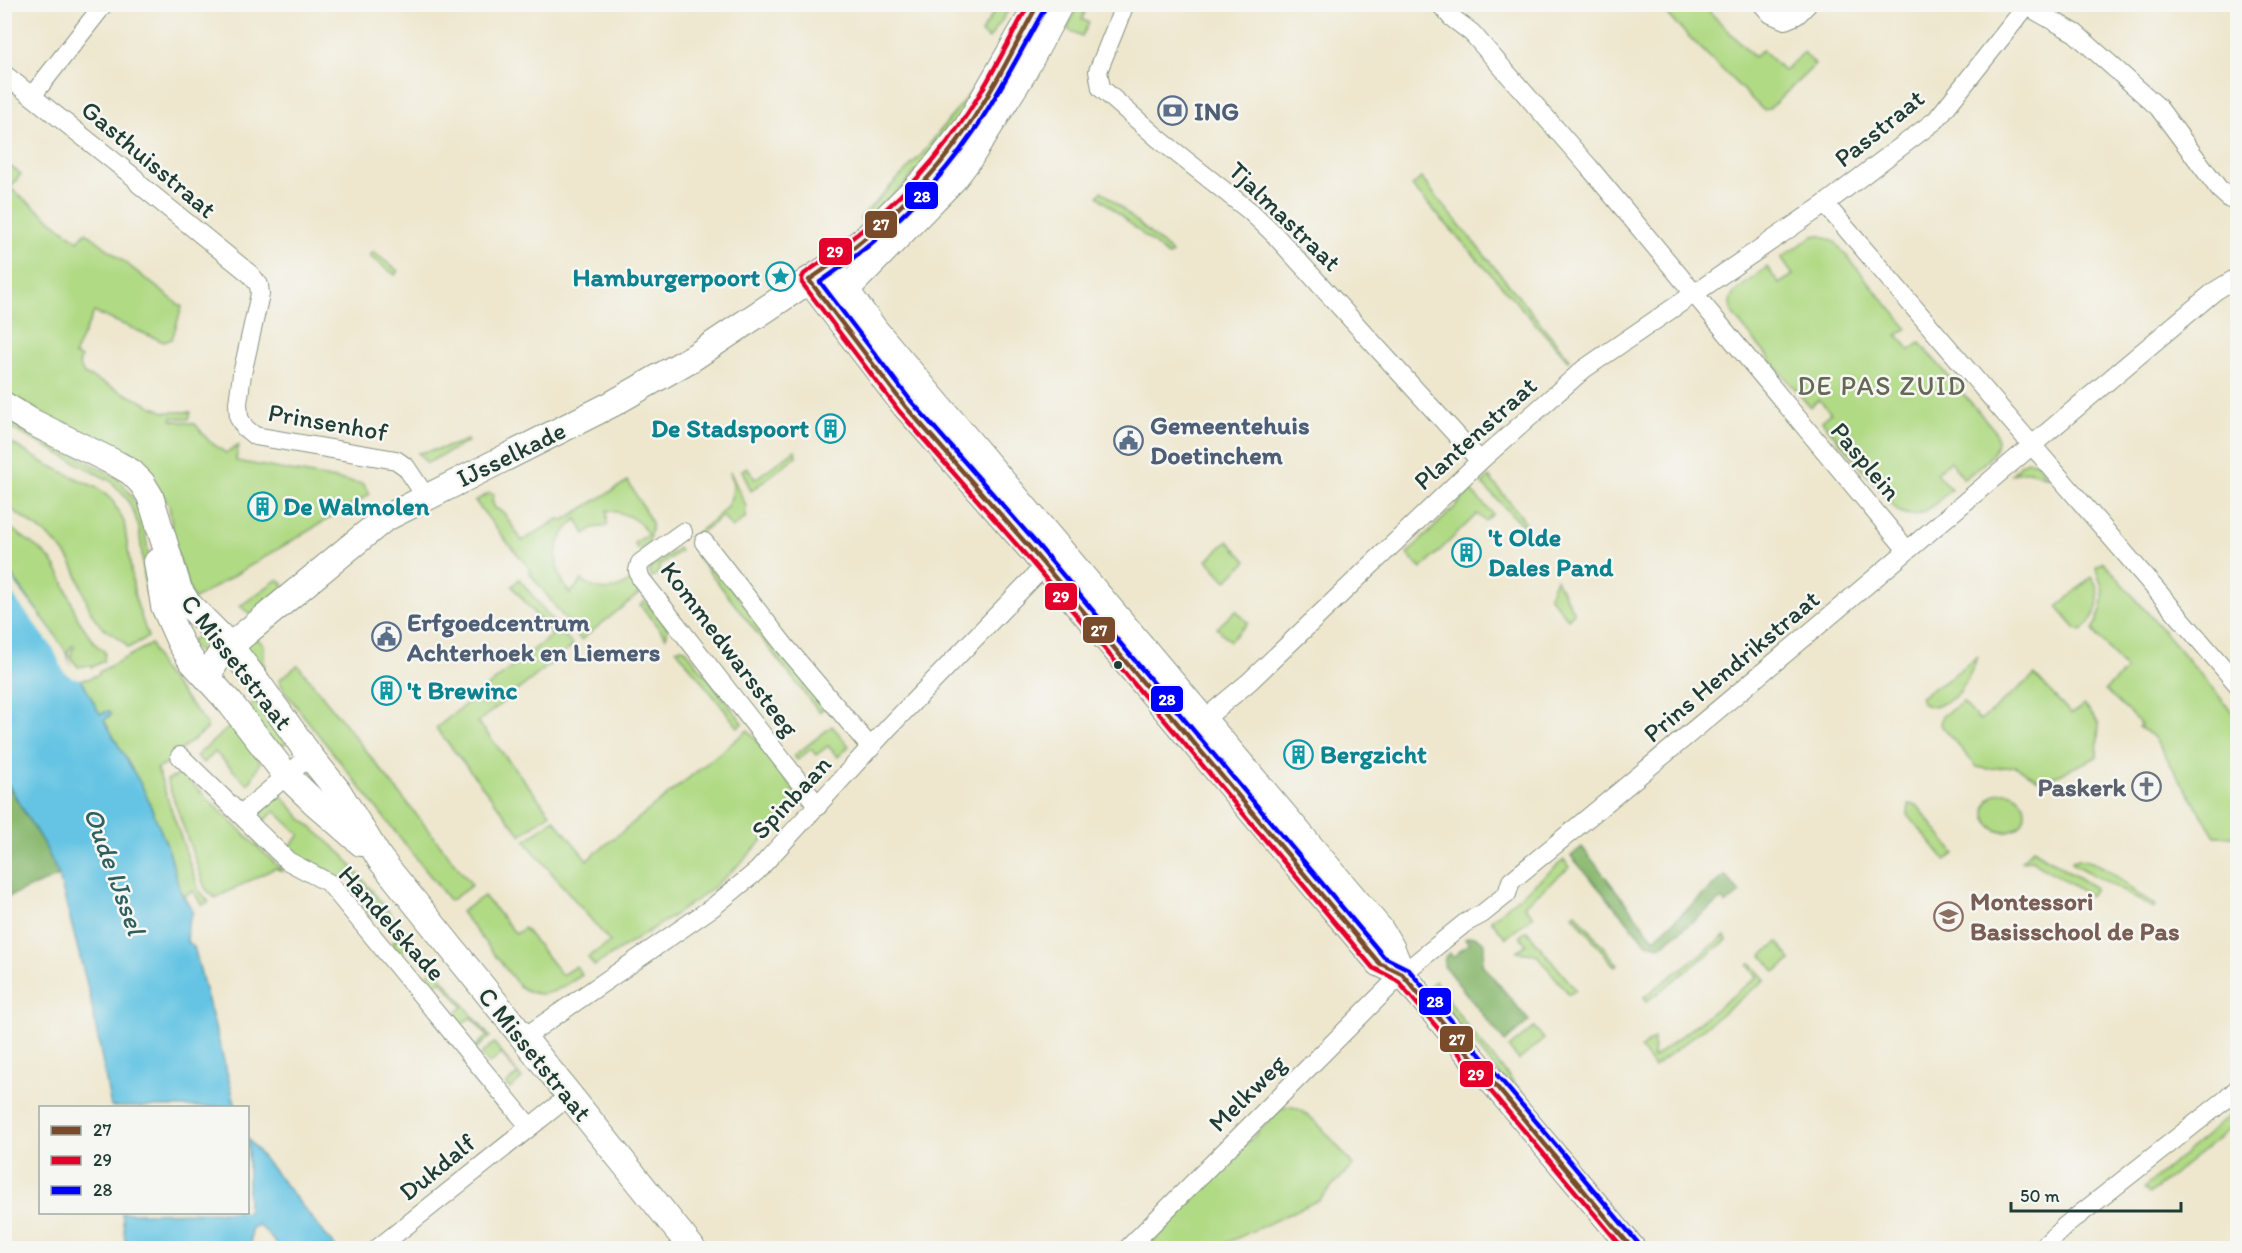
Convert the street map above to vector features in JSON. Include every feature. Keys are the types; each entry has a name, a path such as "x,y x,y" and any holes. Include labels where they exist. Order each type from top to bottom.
{"street":[{"name":"IJsselkade","path":"207,677 218,658 230,646 384,519 612,404 819,281 867,237 948,153 967,127 1038,4"},
{"path":"847,289 953,180 969,159 1022,75 1060,4"},
{"name":"Tjalmastraat","path":"1125,4 1098,71 1101,88 1159,139 1251,212 1273,233 1480,461"},
{"name":"Pasplein","path":"1440,4 1451,17 1472,33 1589,167 1907,550"},
{"path":"1762,4 1771,14 1785,20 1797,15 1808,4"},
{"path":"2027,5 2075,33 2157,107 2219,189 2230,199 2238,202"},
{"name":"Passtraat","path":"1825,204 1936,120 2027,5"},
{"path":"32,96 101,8"},
{"name":"Gasthuisstraat","path":"4,74 135,178 139,184 250,274 259,285"},
{"path":"1825,204 2238,685"},
{"name":"Plantenstraat","path":"1196,726 1266,666 1480,461 1584,369 1825,204"},
{"name":"Prins Hendrikstraat","path":"1402,974 1465,923 1482,914 1507,894 1511,882 1808,636 2215,291 2238,279"},
{"path":"819,281 847,289 1044,564"},
{"path":"819,281 905,406 1044,564 1196,726 1385,935 1402,974 1632,1248"},
{"name":"Prinsenhof","path":"259,285 259,302 242,374 238,403 239,417 245,428 255,436 396,460 406,467 426,497"},
{"name":"C Missetstraat","path":"4,405 32,422 131,472 142,483 150,496 179,590 196,612 230,646 338,791 380,859 692,1248"},
{"name":"C Missetstraat","path":"155,513 157,564 164,606 180,642 286,775 380,859"},
{"name":"Kommedwarssteeg","path":"683,532 640,562 638,571 641,579 818,806"},
{"name":"Kommedwarssteeg","path":"704,542 785,646 871,748"},
{"name":"Spinbaan","path":"523,1038 736,889 757,871 1044,564"},
{"name":"Handelskade","path":"180,756 288,861 329,883 529,1126"},
{"path":"241,814 310,756"},
{"name":"Melkweg","path":"1128,1248 1402,974"},
{"path":"2042,1248 2065,1226 2238,1088"},
{"path":"529,1126 569,1096"},
{"name":"Dukdalf","path":"378,1248 529,1126"}],"green space":[{"path":"994,5 1012,5 989,39 981,33 994,12 992,10"},
{"path":"1078,5 1088,5 1082,19 1089,23 1082,36 1067,29"},
{"path":"1657,5 1703,5 1754,57 1762,50 1784,71 1804,52 1815,65 1769,109 1763,110"},
{"path":"973,89 973,100 945,138 904,185 862,222 860,218 922,154"},
{"path":"4,162 21,174 10,188 78,241 86,232 182,307 172,339 164,342 94,312 74,355 81,358 79,364 84,374 164,412 191,412 189,419 172,417 171,420 195,424 209,441 226,453 238,446 236,461 363,484 370,494 193,600 174,545 169,505 153,479 5,392"},
{"path":"1421,178 1570,359 1568,360 1412,186"},
{"path":"1102,191 1172,253 1168,256 1098,196"},
{"path":"1820,235 1835,242 1907,328 1897,335 1910,350 1920,343 1995,431 1997,439 1993,453 1964,479 1950,461 1936,473 1951,490 1933,506 1920,513 1913,515 1898,511 1822,421 1831,413 1819,400 1810,407 1734,316 1731,309 1733,294 1767,267 1779,284 1793,275 1781,258 1813,236"},
{"path":"373,252 398,271 395,275 369,256"},
{"path":"4,418 115,476 126,488 134,499 143,521 154,591 162,619 156,622 146,591 139,528 127,499 111,481 13,429 5,424"},
{"path":"5,439 44,463 99,489 112,500 124,522 135,598 148,637 128,648 123,641 100,625 90,610 75,570 65,553 41,530 5,505"},
{"path":"467,440 468,442 427,463 418,453 444,448"},
{"path":"795,450 796,456 751,491 742,470 747,467 755,479"},
{"path":"2028,461 2036,462 2048,477 2029,471 2012,474 2021,464"},
{"path":"730,472 746,506 745,518 732,528 723,516 691,540 689,538 716,518 729,503 733,484"},
{"path":"1489,477 1521,516 1530,533 1482,484"},
{"path":"628,481 652,523 649,543 638,550 634,543 648,535 645,529 631,518 607,510 607,526 593,528 585,534 577,519 568,527 558,545 559,574 570,594 582,580 590,586 604,590 614,589 632,581 640,593 581,640 529,572 531,570 475,501 489,493 494,495 492,501 495,508 504,513 522,541 560,518 562,521"},
{"path":"1471,491 1493,514 1485,521 1477,514 1421,569 1407,554"},
{"path":"5,524 52,561 62,578 78,619 95,644 105,652 104,661 92,667 90,665 78,667 71,658 75,647 73,645 68,651 68,657 52,631 5,567"},
{"path":"1228,541 1247,561 1226,581 1207,560"},
{"path":"678,548 680,551 658,567 660,571 651,578 649,569"},
{"path":"699,552 705,556 826,707 819,712 696,555"},
{"path":"2104,562 2237,717 2237,836 2215,836 2153,736 2139,727 2141,724 2105,690 2126,670 2093,630 2103,601 2096,567"},
{"path":"2092,577 2098,591 2097,606 2092,620 2082,631 2076,629 2057,607"},
{"path":"278,579 284,585 281,596 254,617 240,606"},
{"path":"519,579 573,646 478,722 550,813 521,835 436,728 552,635 512,586"},
{"path":"1556,579 1574,613 1568,619 1549,596"},
{"path":"645,601 668,629 666,637 640,605"},
{"path":"1236,610 1248,623 1230,641 1217,628"},
{"path":"203,633 218,647 207,658 188,643"},
{"path":"253,635 264,645 264,672 242,646"},
{"path":"151,644 161,669 207,724 206,730 168,760 164,766 157,768 199,890 209,902 202,905 193,891 184,896 180,891 169,851 144,790 104,720 111,715 100,714 81,679 88,679 99,674"},
{"path":"676,649 685,649 743,723 738,727"},
{"path":"1978,656 1958,694 1938,705 1923,704 1920,697"},
{"path":"298,665 472,885 450,901 285,692 279,680"},
{"path":"2035,675 2071,714 2084,705 2099,723 2097,757 2046,780 2039,780 2015,766 1987,769 1977,767 1940,724 1942,716 1963,702 1980,721"},
{"path":"258,698 289,741 275,750 245,711"},
{"path":"234,723 260,762 251,781 247,784 215,752 204,763 196,756"},
{"path":"832,726 849,746 838,757 828,746 816,755 811,749 797,760 794,756"},
{"path":"748,730 800,797 750,853 717,884 594,966 588,957 610,942 525,841 554,819 587,860"},
{"path":"182,774 284,872 275,868 215,898 205,888 167,780"},
{"path":"4,779 46,848 59,876 5,898"},
{"path":"2005,792 2019,798 2025,812 2019,826 2005,832 1991,826 1985,812 1991,798"},
{"path":"280,794 301,818 343,855 490,1037 476,1049 475,1047 487,1036 471,1017 458,1027 450,1017 463,1007 441,980 428,990 421,981 433,970 411,944 399,954 391,944 403,934 380,908 369,917 361,908 373,898 351,871 339,881 327,870 301,859 289,847 300,835 275,811 263,822 258,817"},
{"path":"1909,804 1917,805 1955,854 1945,860 1908,815"},
{"path":"1582,847 1654,939 1725,875 1740,893 1726,904 1722,899 1661,946 1646,943 1571,856"},
{"path":"2033,849 2095,888 2090,896 2031,860 2021,861"},
{"path":"2079,859 2092,862 2112,872 2135,893 2155,905 2153,908 2073,864 2072,861"},
{"path":"1564,860 1570,867 1524,905 1533,916 1506,938 1491,920"},
{"path":"484,896 516,934 524,928 562,975 576,966 582,975 559,989 545,994 529,992 520,987 461,912"},
{"path":"1576,913 1618,965 1615,967 1573,915"},
{"path":"1527,931 1576,990 1569,994 1536,954 1517,952 1526,944 1520,936"},
{"path":"1725,936 1727,940 1647,1001 1644,997"},
{"path":"1476,937 1485,943 1482,964 1529,1021 1505,1042 1444,966 1445,957 1449,953 1453,957 1469,943 1465,939"},
{"path":"1778,942 1791,960 1775,972 1762,955"},
{"path":"1751,963 1765,980 1654,1067 1640,1049 1654,1038 1653,1058 1757,977 1748,965"},
{"path":"1435,981 1470,1030 1540,1114 1535,1119 1429,986"},
{"path":"1534,1027 1544,1039 1519,1060 1509,1048"},
{"path":"494,1043 522,1079 510,1089 506,1084 518,1074 502,1054 489,1064 481,1054"},
{"path":"1288,1106 1297,1108 1315,1121 1353,1165 1319,1200 1216,1248 1147,1248 1279,1110"},
{"path":"2237,1109 2237,1123 2149,1194 2144,1188"}],"water":[{"name":"Oude IJssel","path":"5,567 52,631 100,714 109,711 111,714 104,720 144,790 169,851 180,891 193,911 188,925 187,941 194,947 236,1106 111,1106 90,996 59,876 46,848 5,779"},
{"path":"249,1140 336,1248 280,1248 258,1225 251,1229 251,1248 126,1248 122,1214 249,1214"}],"pier":[{"path":"5,570 52,631 70,664 84,679 72,678 64,672 53,648 5,585"}],"transit line":[{"name":"29","path":"1029,4 980,94 928,167 890,206 848,242 804,274 802,283 899,411 1024,553 1373,968 1397,980 1623,1248"},
{"name":"27","path":"1038,4 977,113 933,172 875,230 809,280 905,406 1030,548 1379,963 1402,974 1632,1248"},
{"name":"28","path":"1045,8 984,116 941,174 923,195 884,232 820,282 911,401 1036,543 1384,957 1408,969 1638,1243"}],"place":[{"name":"ING","path":"1173,111"},
{"name":"Hamburgerpoort","path":"781,277"},
{"name":"De Stadspoort","path":"830,428"},
{"name":"Gemeentehuis Doetinchem","path":"1129,440"},
{"name":"De Walmolen","path":"262,506"},
{"name":"'t Olde Dales Pand","path":"1467,552"},
{"name":"Erfgoedcentrum Achterhoek en Liemers","path":"386,637"},
{"name":"'t Brewinc","path":"386,690"},
{"name":"Bergzicht","path":"1299,754"},
{"name":"Paskerk","path":"2147,787"},
{"name":"Montessori Basisschool de Pas","path":"1949,916"}],"district":[{"name":"DE PAS ZUID","path":"1882,385"}]}
